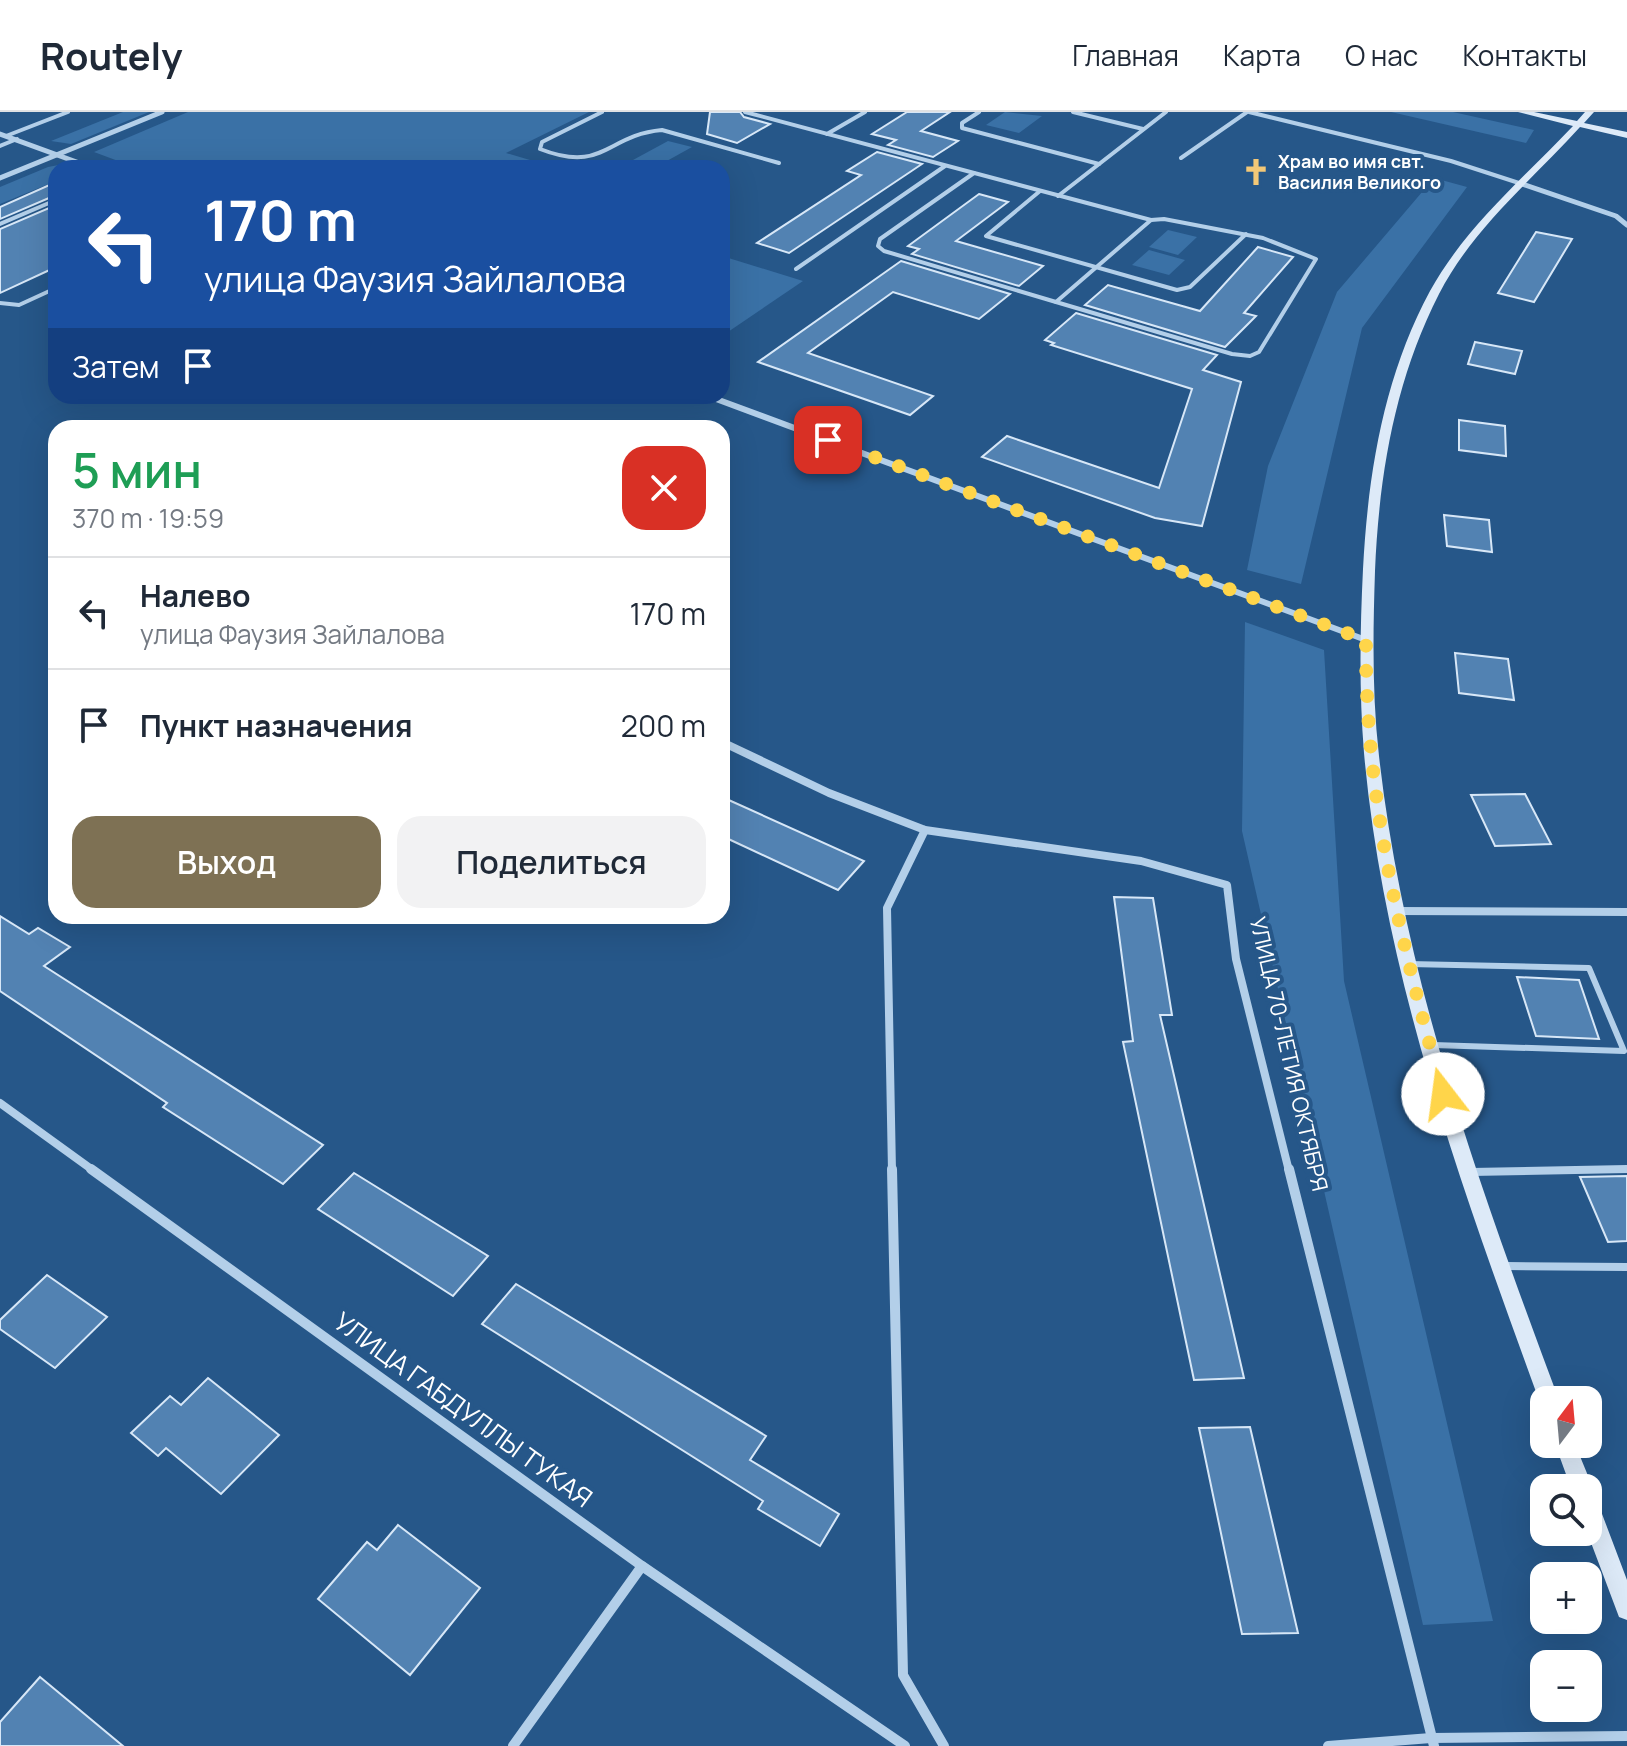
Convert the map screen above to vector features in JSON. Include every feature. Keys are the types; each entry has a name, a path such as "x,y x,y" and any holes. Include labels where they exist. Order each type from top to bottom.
{"main road":[{"path":"1522,112 1627,135"},
{"path":"1544,1386 1470,1172 1430,1045 1394,911 1369,751 1366,640 1368,558 1383,431 1397,381 1436,290 1456,257 1590,112"},
{"path":"1602,1542 1627,1609"}],"street":[{"path":"0,178 162,112"},
{"path":"3,135 71,160"},
{"path":"1522,184 1616,216 1627,225"},
{"path":"730,404 1366,640"},
{"name":"УЛИЦА 70-ЛЕТИЯ ОКТЯБРЯ","path":"730,746 829,793 925,830 1141,861 1227,885 1236,959 1432,1742"},
{"path":"925,830 887,908 903,1675 944,1746"},
{"path":"1394,911 1627,912"},
{"name":"УЛИЦА ГАБДУЛЛЫ ТУКАЯ","path":"0,1103 642,1566 905,1746"},
{"path":"513,1746 642,1566"},
{"path":"1328,1746 1627,1736"}],"lane":[{"path":"3,135 68,112"},
{"path":"584,160 540,149 542,142 602,112"},
{"path":"745,112 1151,220 1173,217 1246,234 1298,248 1316,259 1255,354 1239,356 878,246 880,239 974,173"},
{"path":"827,134 865,112"},
{"path":"979,112 962,123 962,128 1099,164"},
{"path":"1073,112 1144,129"},
{"path":"1058,196 1166,112"},
{"path":"1181,158 1248,112 1451,161 1522,184"},
{"path":"590,160 647,132 662,130 779,163"},
{"path":"0,146 17,139"},
{"path":"796,269 945,166"},
{"path":"1040,191 986,236 1167,288 1187,289 1246,234"},
{"path":"0,224 48,203"},
{"path":"1056,302 1151,220"},
{"path":"0,303 19,305 48,292"},
{"path":"1408,964 1589,968 1624,1051 1430,1045"},
{"path":"1470,1172 1627,1169"},
{"path":"1502,1266 1627,1267"}],"shaded area":[{"path":"123,112 149,112 71,144 51,141"},
{"path":"188,112 589,112 506,153 530,160 116,160 94,152"},
{"path":"1005,112 1042,116 1019,133 986,125"},
{"path":"1391,112 1453,112 1534,130 1526,143"},
{"path":"668,141 692,147 669,160 633,160"},
{"path":"48,167 48,184 0,204 0,187"},
{"path":"1434,178 1467,187 1362,328 1301,584 1247,570 1268,466 1337,292"},
{"path":"1168,230 1197,237 1178,255 1149,247"},
{"path":"1149,250 1185,260 1169,275 1132,265"},
{"path":"730,258 803,281 730,331"},
{"path":"1245,622 1324,650 1344,981 1493,1621 1423,1625 1242,831"}],"building":[{"path":"710,112 740,112 744,117 770,124 737,143 707,134"},
{"path":"907,112 950,112 921,131 958,141 933,157 888,145 896,140 872,134"},
{"path":"877,152 922,164 789,253 757,243 861,175 847,171"},
{"path":"48,186 48,198 0,219 0,207"},
{"path":"979,194 1008,202 956,241 1043,266 1019,286 912,254 919,249 908,246"},
{"path":"48,208 48,271 0,293 0,229"},
{"path":"1536,232 1572,239 1534,302 1498,293"},
{"path":"1258,247 1293,257 1244,313 1256,316 1225,347 1085,305 1108,285 1200,311"},
{"path":"901,261 1010,294 979,319 893,292 808,353 933,396 910,415 758,362"},
{"path":"1076,313 1217,355 1203,370 1241,382 1202,526 1155,518 982,457 1007,436 1159,488 1192,389 1051,345 1054,343 1045,340"},
{"path":"1475,342 1522,351 1515,374 1468,364"},
{"path":"1459,420 1505,426 1506,456 1459,450"},
{"path":"1444,515 1489,520 1492,552 1447,546"},
{"path":"1455,653 1508,659 1514,700 1459,693"},
{"path":"1525,794 1551,844 1495,846 1471,795"},
{"path":"730,801 864,861 838,890 730,840"},
{"path":"1114,897 1153,898 1172,1015 1160,1015 1244,1378 1194,1380 1123,1042 1133,1041"},
{"path":"0,916 29,934 38,928 70,947 44,966 323,1145 283,1184 163,1107 167,1103 0,991"},
{"path":"1517,977 1579,980 1599,1039 1536,1036"},
{"path":"354,1173 488,1256 453,1296 318,1209"},
{"path":"1627,1176 1627,1241 1608,1242 1580,1177"},
{"path":"47,1275 107,1317 55,1368 0,1329 0,1320"},
{"path":"516,1284 766,1436 750,1460 839,1514 820,1546 758,1509 763,1501 482,1324"},
{"path":"208,1378 279,1435 221,1494 166,1448 158,1456 131,1433 170,1396 181,1405"},
{"path":"1250,1427 1298,1633 1242,1634 1199,1428"},
{"path":"398,1525 480,1588 410,1675 318,1599 367,1542 377,1550"},
{"path":"40,1677 123,1746 0,1746 0,1722"}],"place":[{"name":"Храм во имя свт. Василия Великого","path":"1256,172"}],"route":[{"path":"828,440 1366,640 1369,751 1380,834 1394,911 1443,1094"}]}
